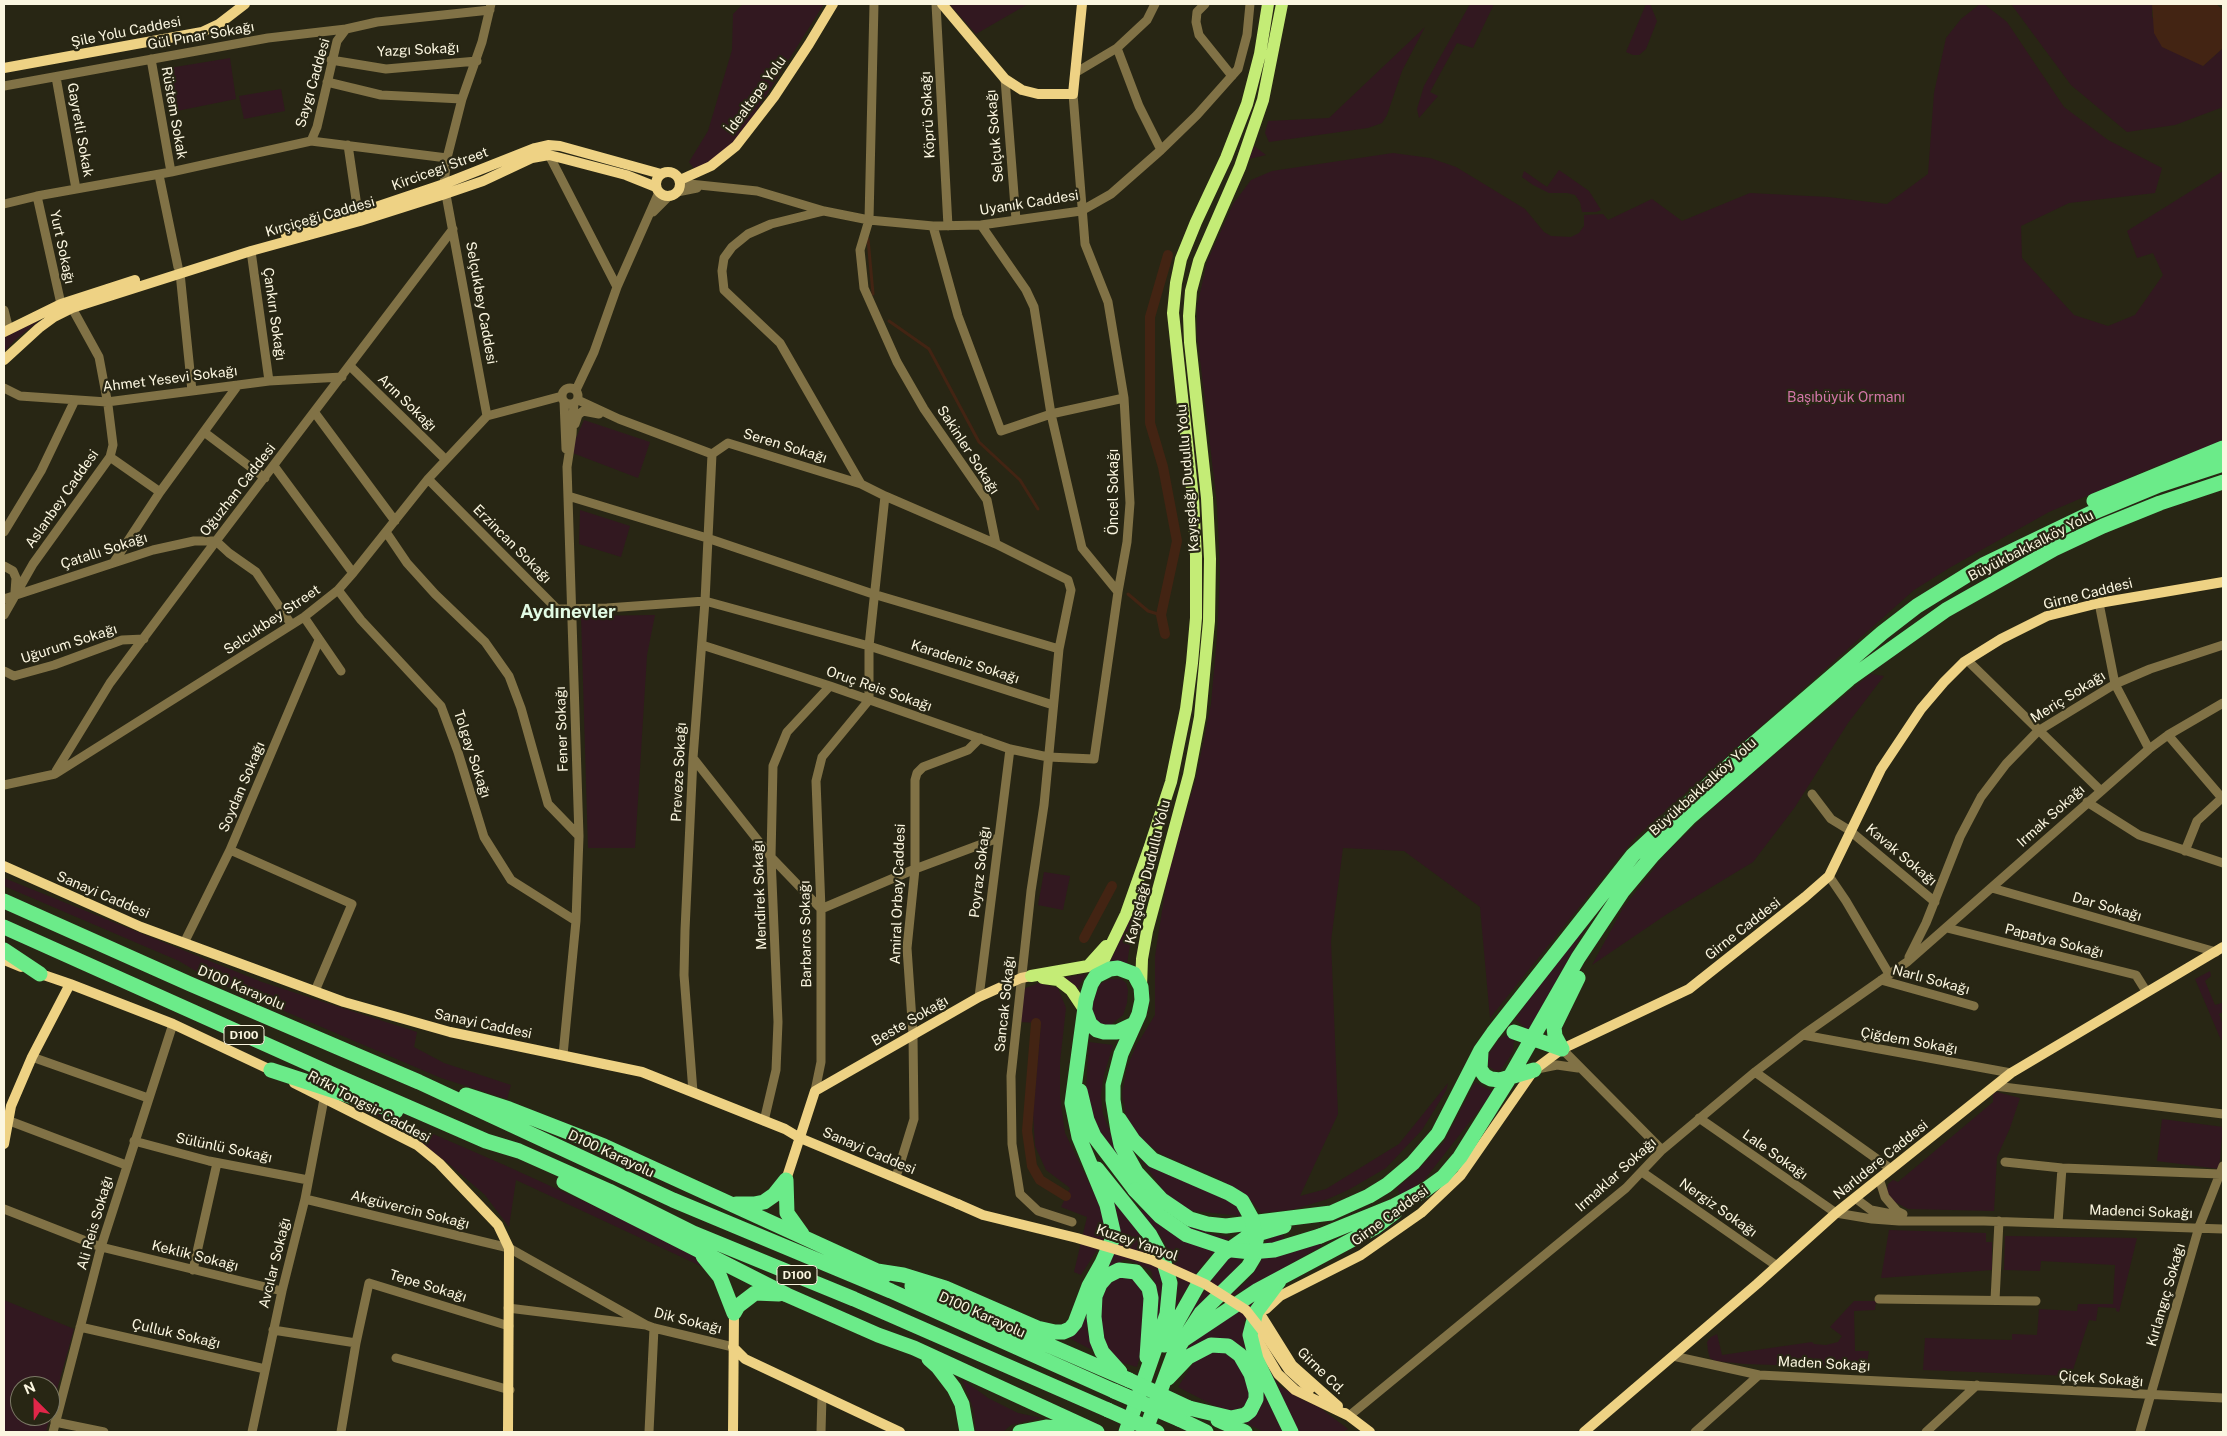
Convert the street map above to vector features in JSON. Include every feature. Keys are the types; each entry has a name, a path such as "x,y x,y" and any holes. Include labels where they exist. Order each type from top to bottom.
{"highway":[{"path":"1985,564 2055,520 2084,505 2223,448"},
{"name":"Büyükbakkalköy Yolu","path":"1493,1033 1633,855 1743,753 1900,618 1938,592 1985,564 2089,514 2159,486 2223,464"},
{"name":"Büyükbakkalköy Yolu","path":"1076,1070 1081,1102 1094,1136 1135,1190 1160,1216 1187,1236 1232,1250 1251,1252 1274,1250 1320,1236 1394,1206 1425,1190 1443,1177 1460,1157 1510,1077 1578,958 1622,892 1653,855 1690,817 1849,679 1946,610 2054,549 2103,526 2160,503 2223,482"},
{"name":"D100 Karayolu","path":"4,901 190,984 419,1082 664,1196 891,1292 1206,1432"},
{"path":"1562,1049 1555,1036 1554,1027 1601,924"},
{"name":"D100","path":"4,927 87,966 486,1141 519,1151 609,1191 693,1233 854,1300 1156,1432"},
{"path":"4,950 40,974"},
{"path":"877,1270 903,1275 945,1288 1037,1328 1055,1332 1070,1329 1079,1315 1089,1286 1102,1264 1114,1231 1107,1205 1074,1121 1072,1103 1084,1011 1091,984 1096,976 1110,969 1118,968 1134,974 1141,987 1142,1000 1139,1014 1116,1070 1113,1085 1114,1111 1121,1145 1136,1172 1162,1200 1190,1219 1207,1224 1226,1226 1331,1213"},
{"path":"1084,1011 1090,1024 1097,1030 1104,1032 1117,1032 1134,1024"},
{"path":"1146,1376 1199,1283 1210,1268 1228,1250 1247,1237 1353,1205 1387,1185 1427,1148 1446,1120 1481,1050 1493,1033 1514,1032 1522,1040 1530,1043 1562,1049"},
{"path":"1481,1050 1480,1069 1485,1076 1500,1080 1534,1070"},
{"path":"271,1070 486,1141 787,1295 878,1335 914,1348 1095,1432"},
{"path":"419,1082 509,1109 604,1146 877,1270 1245,1432"},
{"path":"1114,1111 1133,1140 1153,1160 1229,1193 1242,1201 1252,1219 1256,1240 1254,1257 1248,1267 1201,1313 1174,1354 1145,1432"},
{"path":"1085,1152 1150,1235 1164,1259 1168,1274 1170,1295 1167,1314 1126,1432"},
{"path":"727,1202 754,1204 764,1202 786,1180"},
{"path":"786,1180 785,1202 787,1213 790,1220 807,1238"},
{"path":"1183,1340 1228,1309 1374,1228 1425,1190"},
{"path":"695,1248 711,1263 720,1277 734,1313"},
{"path":"1129,1380 1104,1357 1099,1346 1095,1328 1094,1306 1097,1290 1107,1276 1119,1270 1136,1272 1144,1279 1149,1288 1151,1298 1146,1376"},
{"path":"1281,1278 1256,1312 1250,1335 1256,1359 1291,1432"},
{"path":"734,1313 738,1306 755,1293 787,1295"},
{"path":"1161,1387 1188,1357 1206,1347 1215,1344 1225,1345 1237,1352 1247,1367 1254,1385 1256,1399 1250,1410 1245,1415 1231,1418 1189,1408"},
{"path":"914,1348 938,1367 954,1388 962,1404 967,1432"},
{"path":"1020,1432 1046,1428 1095,1432"}],"main road":[{"name":"Kayışdağı Dudullu Yolu","path":"1096,976 1126,914 1150,849 1170,782 1186,709 1196,618 1196,547 1193,498 1173,312 1176,283 1181,259 1226,158 1247,104 1260,54 1268,4"},
{"name":"Kayışdağı Dudullu Yolu","path":"1141,987 1146,931 1189,775 1200,717 1209,620 1210,559 1208,507 1190,342 1189,316 1191,291 1199,261 1241,164 1263,100 1282,4"},
{"path":"1026,977 1088,966 1104,948 1126,914"},
{"path":"1026,977 1058,980 1071,990 1084,1011"}],"street":[{"name":"Şile Yolu Caddesi","path":"4,68 202,32 219,24 245,4"},
{"name":"İdealtepe Yolu","path":"677,188 736,146 774,96 833,4"},
{"name":"Sakinler Sokağı","path":"874,4 869,220 860,250 864,288 896,362 924,409 987,500 996,544"},
{"name":"Köprü Sokağı","path":"936,4 948,226"},
{"path":"942,4 1004,79 1022,90 1038,94 1073,94 1082,4"},
{"path":"1074,73 1117,48 1147,20 1155,4"},
{"path":"1205,4 1197,12 1196,22 1200,35 1232,76"},
{"name":"Uyanık Caddesi","path":"677,188 707,186 757,191 824,211 869,220 933,226 981,225 1081,211 1111,194 1161,150 1197,115 1238,69 1247,35 1250,4"},
{"name":"Saygı Caddesi","path":"311,140 317,126 331,60 337,41 346,29 378,22 490,7"},
{"name":"Selçukbey Caddesi","path":"487,416 444,184 447,158 462,99 476,60 490,7"},
{"name":"Gül Pınar Sokağı","path":"4,86 268,38 346,29"},
{"path":"1117,48 1139,106 1161,150"},
{"name":"Rüstem Sokak","path":"151,59 171,172"},
{"name":"Yazgı Sokağı","path":"331,60 386,69 476,60"},
{"name":"Gayretli Sokak","path":"56,76 76,189"},
{"name":"Selçuk Sokağı","path":"1004,79 1016,220"},
{"path":"327,82 381,94 462,99"},
{"name":"Öncel Sokağı","path":"1048,757 1094,759 1127,542 1130,503 1124,398 1108,302 1085,244 1073,94"},
{"path":"4,203 159,175 311,140 447,158"},
{"path":"348,145 358,213"},
{"name":"Kircicegi Street","path":"6,331 61,304 179,270 358,213 444,184 535,148 548,145 580,151 661,174 672,172 677,188"},
{"name":"Kırçiçeği Caddesi","path":"4,360 39,328 54,317 72,308 179,270 360,221 445,194 483,181 532,158 549,155 626,175 658,189 677,188"},
{"path":"549,155 617,288"},
{"path":"576,401 578,394 576,390 594,352 617,288 651,214 658,189 657,180 661,174"},
{"path":"159,175 179,270 192,391"},
{"path":"651,214 677,188"},
{"name":"Yurt Sokağı","path":"37,196 61,304"},
{"path":"824,211 771,224 748,234 732,247 724,258 722,279 724,290 774,336 784,349 861,484 996,544"},
{"path":"981,225 1026,290 1034,307 1051,414 1082,548 1118,592"},
{"path":"933,226 958,316 1001,431 1051,414 1124,398"},
{"name":"Oğuzhan Caddesi","path":"55,774 110,683 453,229"},
{"name":"Çankırı Sokağı","path":"251,251 269,381"},
{"name":"Aslanbey Caddesi","path":"4,615 33,564 110,456 113,445 108,402 99,357 72,308"},
{"path":"4,310 6,331"},
{"name":"Arın Sokağı","path":"350,366 445,459"},
{"name":"Ahmet Yesevi Sokağı","path":"4,388 20,396 108,402 269,381 342,377"},
{"path":"114,562 160,492 238,385"},
{"path":"567,467 563,399 566,389 571,387 576,390"},
{"path":"487,416 563,399"},
{"path":"563,399 569,404 576,401 712,454"},
{"path":"4,532 41,471 75,400"},
{"name":"Fener Sokağı","path":"563,1055 576,920 579,836 567,467 576,401"},
{"path":"572,434 577,417 583,411 619,419"},
{"path":"315,413 395,521"},
{"name":"Selcukbey Street","path":"4,785 55,774 304,617 338,590 353,574 428,479 487,416"},
{"path":"204,432 265,478"},
{"name":"Seren Sokağı","path":"712,454 728,443 861,484"},
{"name":"Preveze Sokağı","path":"693,1092 684,976 693,758 705,601 712,454"},
{"path":"110,456 160,492"},
{"path":"274,466 353,574"},
{"name":"Erzincan Sokağı","path":"428,479 557,609 705,601"},
{"path":"568,496 707,538 873,594 1059,649"},
{"path":"869,700 869,646 873,594 886,496"},
{"path":"386,532 407,563 434,594 485,642 509,676 521,708 548,804 579,836"},
{"name":"Çatallı Sokağı","path":"4,599 152,550 194,541 216,541"},
{"path":"216,541 229,553 256,572 291,624"},
{"name":"Sancak Sokağı","path":"996,544 1068,580 1071,590 1059,649 1026,977 1011,1076 1012,1144 1020,1194 1038,1211 1072,1222"},
{"path":"4,566 13,571 16,578 15,595"},
{"name":"Girne Caddesi","path":"1262,1317 1273,1300 1361,1255 1421,1213 1444,1193 1471,1161 1534,1070 1562,1049 1689,989 1805,898 1829,876 1842,851 1849,830 1881,768 1911,723 1944,682 1967,660 2001,639 2047,616 2098,603 2223,582"},
{"name":"Tolgay Sokağı","path":"338,590 361,620 441,706 484,838 511,880 576,920"},
{"name":"Karadeniz Sokağı","path":"705,601 869,646 1053,704"},
{"path":"2098,603 2115,684 2149,749"},
{"path":"304,617 341,671"},
{"name":"Uğurum Sokağı","path":"4,671 14,676 54,665 122,640 144,639"},
{"name":"Soydan Sokağı","path":"185,941 230,850 318,640"},
{"name":"Oruç Reis Sokağı","path":"702,645 830,686 1010,750 1048,757"},
{"name":"Meriç Sokağı","path":"1907,962 1935,902 1960,837 1981,797 2006,764 2038,732 2115,684 2150,669 2223,646"},
{"path":"1967,660 2038,732 2100,790"},
{"name":"Mendirek Sokağı","path":"764,1120 776,1070 778,1022 771,857 773,766 787,732 830,686"},
{"name":"Barbaros Sokağı","path":"786,1180 815,1091 821,1062 822,909 816,781 822,757 869,700"},
{"name":"Irmak Sokağı","path":"1907,962 2100,790 2149,749 2168,735 2223,703"},
{"path":"2168,735 2223,798 2197,821 2185,851"},
{"name":"Amiral Orbay Caddesi","path":"896,1177 914,1119 913,1035 907,948 915,869 915,780 917,773 923,767 968,750 980,738"},
{"name":"Poyraz Sokağı","path":"979,997 1010,750"},
{"path":"693,758 771,857 822,909 915,869 998,838"},
{"name":"Kavak Sokağı","path":"1812,794 1831,819 1849,830 1935,902"},
{"path":"2087,802 2139,835 2223,863"},
{"path":"230,850 352,904 315,991"},
{"name":"Sanayi Caddesi","path":"4,866 141,926 315,991 408,1022 642,1072 764,1120 800,1138 958,1204"},
{"path":"1829,876 1889,974"},
{"name":"Dar Sokağı","path":"1992,888 2219,950"},
{"name":"Papatya Sokağı","path":"1947,928 2136,975 2146,991"},
{"name":"Narlıdere Caddesi","path":"1584,1432 1855,1198 2011,1073 2146,991 2219,950"},
{"name":"Rıfkı Tongsir Caddesi","path":"4,960 173,1024 271,1070 324,1099 417,1145 432,1157 478,1202 498,1225 509,1248 510,1390 508,1432"},
{"name":"Irmaklar Sokağı","path":"1349,1416 1626,1188 1662,1150 1755,1072 1803,1034 1907,962"},
{"name":"Beste Sokağı","path":"815,1091 979,997 1026,977"},
{"name":"Narlı Sokağı","path":"1881,980 1974,1006"},
{"path":"4,1144 11,1106 32,1057 70,984"},
{"name":"Ali Reis Sokağı","path":"60,1403 101,1247 173,1024"},
{"name":"Çiğdem Sokağı","path":"1803,1034 2011,1073"},
{"path":"1562,1049 1662,1150"},
{"path":"32,1057 148,1098"},
{"path":"1534,1070 1557,1065 1580,1068"},
{"path":"1755,1072 1891,1169"},
{"path":"1995,1086 2223,1114"},
{"name":"Avcılar Sokağı","path":"252,1432 273,1330 305,1199 324,1099"},
{"name":"Lale Sokağı","path":"1700,1118 1836,1214"},
{"path":"7,1120 126,1165"},
{"name":"Sülünlü Sokağı","path":"134,1141 217,1163 308,1180"},
{"path":"2005,1162 2062,1168 2222,1170"},
{"path":"193,1270 217,1163"},
{"path":"2058,1223 2062,1168"},
{"name":"Kırlangıç Sokağı","path":"2140,1432 2152,1396 2199,1227 2222,1170"},
{"name":"Nergiz Sokağı","path":"1642,1172 1777,1266"},
{"path":"1879,1178 1884,1197 1890,1205 1897,1211 1917,1219"},
{"path":"1855,1198 1872,1210 1917,1219"},
{"name":"Akgüvercin Sokağı","path":"305,1199 509,1248 650,1327"},
{"name":"Kuzey Yanyol","path":"958,1204 983,1215 1077,1238 1152,1260 1205,1284 1246,1310 1289,1370 1310,1389 1370,1432"},
{"name":"Keklik Sokağı","path":"4,1209 101,1247 282,1291"},
{"path":"1836,1214 1872,1219 1917,1219"},
{"name":"Madenci Sokağı","path":"1917,1219 2223,1229"},
{"path":"1995,1300 1998,1221"},
{"name":"Tepe Sokağı","path":"356,1343 369,1282 509,1326"},
{"path":"1879,1299 2036,1301"},
{"name":"Dik Sokağı","path":"508,1308 650,1327 734,1346 745,1359 900,1432"},
{"path":"733,1432 734,1313"},
{"path":"1262,1317 1257,1329 1259,1342 1278,1374 1295,1390 1349,1416"},
{"name":"Girne Cd.","path":"1262,1317 1292,1365 1349,1416"},
{"name":"Çulluk Sokağı","path":"80,1327 265,1369"},
{"path":"649,1432 650,1327"},
{"path":"273,1330 356,1343 342,1432"},
{"name":"Maden Sokağı","path":"1673,1356 1759,1375 1977,1385"},
{"path":"396,1358 510,1390"},
{"path":"1695,1432 1759,1375"},
{"path":"1926,1432 1977,1385"},
{"name":"Çiçek Sokağı","path":"1977,1385 2152,1396 2223,1398"},
{"path":"821,1432 822,1396"},
{"path":"60,1423 104,1432"}],"green space":[{"path":"743,4 824,4 745,129 732,144 712,160 695,170 689,162 708,131 732,50 733,14"},
{"path":"1028,4 976,34 950,5"},
{"path":"1470,4 1494,4 1473,48 1457,43 1430,92 1438,96 1419,118 1417,109 1424,86"},
{"path":"1646,4 1650,4 1657,21 1646,49 1639,55 1633,55 1626,52"},
{"name":"Başıbüyük Ormanı","path":"1980,4 1984,4 2007,22 2064,107 2108,140 2162,168 2155,193 2069,203 2021,226 2022,258 2074,315 2108,326 2135,315 2163,275 2153,253 2137,258 2127,231 2223,171 2223,441 2159,465 2049,512 1914,590 1634,839 1490,1018 1480,907 1404,851 1343,848 1331,941 1338,1114 1300,1196 1326,1189 1399,1144 1448,1083 1446,1091 1422,1130 1386,1168 1350,1189 1328,1199 1295,1209 1261,1213 1250,1199 1221,1180 1161,1154 1142,1140 1126,1116 1122,1094 1127,1067 1136,1046 1155,1015 1155,956 1168,872 1196,778 1211,704 1220,572 1217,505 1197,334 1197,306 1207,262 1233,204 1251,180 1272,171 1393,153 1430,158 1456,167 1525,209 1544,232 1551,236 1571,237 1579,233 1584,226 1584,215 1603,214 1608,220 1652,199 1682,221 1750,193 1828,197 1887,204 1928,174 1934,93 1946,38 1961,19"},
{"path":"2011,4 2152,4 2152,17 2203,66 2223,48 2223,107 2175,125 2127,132 2071,85"},
{"path":"1425,27 1402,71 1387,115 1382,123 1368,128 1269,142 1265,133 1268,121 1329,118"},
{"path":"230,58 236,99 172,112 163,69"},
{"path":"281,89 285,111 244,119 239,96"},
{"path":"1254,146 1266,155 1249,159"},
{"path":"1559,170 1589,191 1601,210 1582,212 1580,202 1575,195 1549,193 1522,177 1524,171 1547,187"},
{"path":"40,320 15,340 4,352 4,337"},
{"path":"584,420 650,442 638,478 570,452"},
{"path":"580,510 630,526 621,557 579,544"},
{"path":"655,615 647,655 635,848 588,848 581,616"},
{"path":"1870,674 1884,676 1848,723 1795,807 1753,862 1667,914 1592,965 1623,908 1667,852 1725,797"},
{"path":"1044,872 1070,876 1063,910 1038,905"},
{"path":"4,878 262,982 417,1032 414,1047 444,1063 511,1085 507,1099 441,1078 209,979 179,961 4,886"},
{"path":"1134,910 1127,964 1110,962"},
{"path":"1595,912 1528,1030 1515,1019"},
{"path":"2210,971 2211,976 2205,981 2215,1005 2222,1003 2223,1006 2223,1012 2219,1014 2223,1025 2223,1040 2221,1040 2195,979"},
{"path":"1086,974 1077,990 1059,978"},
{"path":"1110,979 1121,979 1126,983 1128,990 1127,1003 1123,1015 1108,1027 1100,1025 1093,1016 1091,1006 1100,984"},
{"path":"1039,983 1058,988 1066,1008 1060,1062 1060,1096 1065,1133 1105,1216 1104,1239 1081,1275 1074,1272 1087,1217 1061,1207 1070,1188 1046,1170 1035,1146 1033,1113 1041,1023 1020,1022 1023,989"},
{"path":"1507,1035 1514,1040 1513,1052 1501,1070 1494,1070 1488,1066 1486,1058 1500,1038"},
{"path":"1089,1042 1113,1045 1104,1075 1101,1095 1103,1114 1120,1158 1098,1130 1086,1090"},
{"path":"1475,1082 1493,1092 1425,1179 1401,1196 1397,1188 1416,1172 1444,1142"},
{"path":"1997,1092 2020,1098 2010,1128 1997,1157 1994,1211 1908,1209 1893,1201 1887,1192 1888,1184 1893,1180 1898,1182 1993,1102 1993,1094"},
{"path":"350,1100 502,1164 691,1250 705,1268 516,1180 509,1227 485,1195 449,1164 409,1133"},
{"path":"2162,1119 2223,1127 2219,1169 2157,1161"},
{"path":"1140,1158 1171,1175 1232,1202 1239,1208 1240,1216 1193,1211 1180,1204 1166,1194"},
{"path":"1106,1189 1145,1239 1163,1279 1166,1300 1157,1324 1156,1289 1151,1271 1126,1259 1104,1271 1119,1236 1117,1212"},
{"path":"1152,1203 1183,1223 1211,1234 1230,1237 1205,1262 1191,1281 1175,1309 1178,1282 1174,1262 1162,1238 1140,1212"},
{"path":"1889,1230 1986,1233 1986,1242 1992,1242 1992,1270 1881,1278"},
{"path":"1283,1234 1286,1255 1320,1242 1322,1246 1217,1305 1246,1282 1260,1264 1267,1237"},
{"path":"2005,1236 2137,1238 2119,1312 2116,1311 2116,1308 2098,1307 2096,1321 2089,1320 2071,1376 1923,1370 1925,1338 2012,1340 2012,1334 2037,1335 2039,1309 2077,1311 2078,1304 2113,1304 2115,1265 2041,1261 2040,1271 2004,1270"},
{"path":"1247,1243 1239,1267 1188,1316 1223,1261"},
{"path":"1126,1274 1143,1286 1146,1303 1144,1342 1137,1367 1113,1360 1107,1352 1098,1309 1107,1285"},
{"path":"1260,1293 1244,1322 1245,1349 1229,1339 1179,1357 1197,1337"},
{"path":"4,1300 74,1329 60,1379 60,1376 10,1376 10,1426 48,1426 46,1432 4,1432"},
{"path":"1854,1301 1876,1301 1875,1310 1854,1311 1855,1351 1869,1351 1866,1368 1745,1364 1716,1361 1710,1358 1707,1342 1717,1334 1722,1355 1812,1342 1814,1344 1826,1345 1838,1342 1842,1336 1830,1327"},
{"path":"1088,1306 1087,1330 1096,1352 1069,1338 1080,1327"},
{"path":"1228,1350 1249,1380 1249,1402 1231,1411 1213,1405 1178,1387 1197,1357 1205,1351"},
{"path":"1265,1364 1280,1386 1319,1407 1348,1429 1343,1432 1297,1432"},
{"path":"1260,1378 1277,1421 1285,1432 1264,1432 1244,1422"},
{"path":"962,1379 988,1398 1018,1413 1042,1418 1011,1425 1003,1432 976,1432 973,1408"}],"shaded area":[{"path":"2152,4 2216,4 2223,10 2223,48 2203,66 2162,47 2154,33"}],"waterway":[{"path":"868,239 873,294"},
{"path":"1165,634 1161,615 1177,541 1163,467 1150,423 1150,317 1168,255"},
{"path":"889,321 929,349 979,442 1020,480 1038,509"},
{"path":"1128,594 1148,611 1161,615"},
{"path":"1084,938 1112,886"},
{"path":"1036,1023 1027,1131 1032,1166 1040,1180 1066,1196"}],"district":[{"name":"Aydınevler","path":"568,612"}]}
